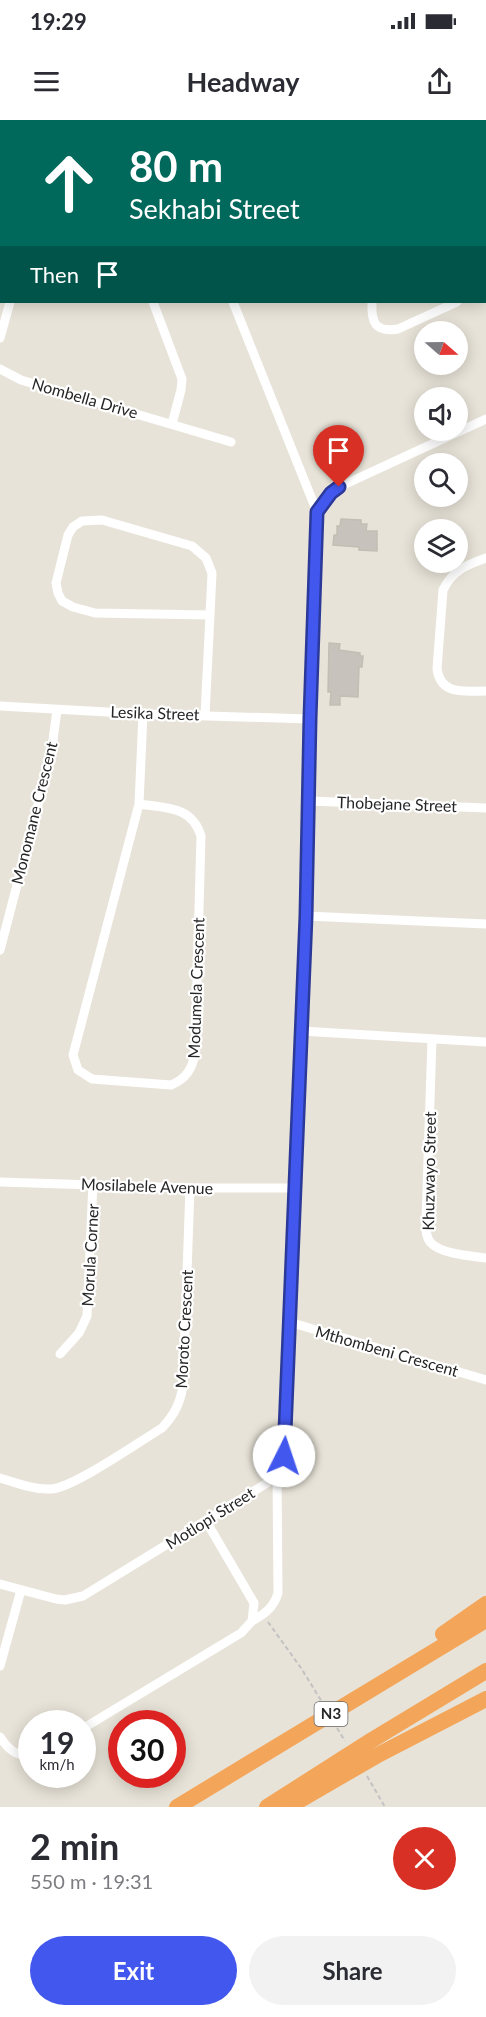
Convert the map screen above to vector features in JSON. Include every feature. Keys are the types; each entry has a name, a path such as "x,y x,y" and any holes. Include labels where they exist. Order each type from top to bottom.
{"highway":[{"path":"281,1744 486,1605"},
{"name":"N3","path":"177,1807 486,1620"},
{"path":"267,1807 486,1671"},
{"path":"288,1807 376,1756 486,1699"}],"street":[{"path":"0,338 10,303"},
{"path":"153,303 180,369 182,380 172,424"},
{"path":"96,1721 241,1633 273,1605 278,1593 277,1473 285,1446 306,916 317,512 233,303"},
{"path":"372,303 373,319 376,325 388,331 398,329 456,303"},
{"name":"Nombella Drive","path":"0,369 21,380 231,442"},
{"path":"317,512 331,493 339,487 486,419"},
{"path":"205,715 210,615 212,573 206,558 192,546 102,520 82,521 73,527 68,535 56,583 62,601 73,607 95,613 210,615"},
{"path":"486,558 458,570 442,590 437,669 439,678 446,687 462,691 486,691"},
{"name":"Lesika Street","path":"0,706 143,714 310,718"},
{"name":"Monomane Crescent","path":"0,950 51,755 57,710"},
{"name":"Modumela Crescent","path":"139,804 188,814 198,827 201,836 195,1054 192,1067 187,1075 180,1082 171,1085 92,1079 78,1070 73,1055 139,804 143,714"},
{"name":"Thobejane Street","path":"309,801 486,808"},
{"path":"306,916 486,924"},
{"path":"301,1031 486,1042"},
{"name":"Khuzwayo Street","path":"432,1040 427,1237 439,1249 486,1258"},
{"name":"Mosilabele Avenue","path":"0,1182 190,1188 294,1188"},
{"name":"Morula Corner","path":"60,1354 79,1333 87,1316 93,1184"},
{"name":"Moroto Crescent","path":"0,1478 40,1488 59,1488 162,1428 171,1418 178,1407 183,1386 190,1188"},
{"name":"Mthombeni Crescent","path":"289,1322 486,1380"},
{"name":"Motlopi Street","path":"0,1584 65,1600 83,1596 267,1483 277,1473"},
{"path":"206,1521 254,1603 252,1621"},
{"path":"0,1666 21,1590"},
{"path":"0,1737 18,1754"}],"path":[{"path":"263,1615 301,1668 325,1707"},
{"path":"337,1727 349,1747"},
{"path":"367,1777 385,1807"}],"building":[{"path":"341,519 361,520 361,524 367,524 366,531 377,531 377,551 333,545 334,535 337,535 337,526 340,526"},
{"path":"329,643 340,644 339,650 360,653 360,656 363,656 362,667 359,667 358,697 340,696 340,705 330,705"}],"route":[{"path":"284,1456 306,916 317,512 331,493 339,487"}]}
